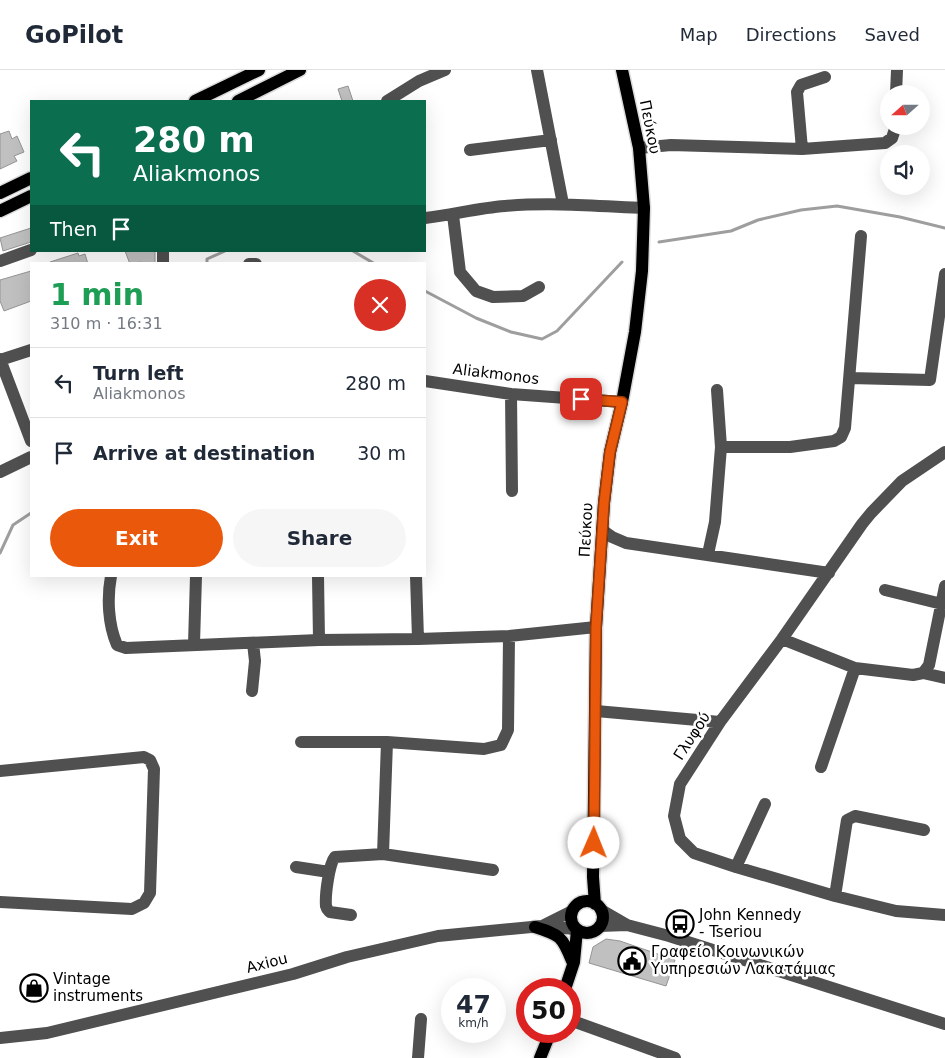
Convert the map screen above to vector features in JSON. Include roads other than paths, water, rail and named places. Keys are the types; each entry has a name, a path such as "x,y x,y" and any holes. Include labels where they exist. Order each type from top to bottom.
{"main road":[{"path":"197,100 259,70"},
{"path":"240,100 300,70"},
{"name":"Πεύκου","path":"598,907 593,877 596,627 602,530 610,452 622,402 635,332 642,271 644,208 639,148 622,70"},
{"path":"4,188 30,178"},
{"path":"0,211 30,196"},
{"name":"Πεύκου","path":"576,907 593,877"},
{"path":"568,978 580,931 571,919 576,907 587,902 598,907 602,918 600,926 596,930 580,931"},
{"path":"539,926 557,934 566,944 573,962"},
{"path":"540,1058 546,1043"}],"street":[{"path":"389,100 419,81 445,70"},
{"path":"537,70 563,204"},
{"path":"896,85 897,70"},
{"path":"802,149 798,92 801,85 825,77"},
{"path":"639,148 671,145 802,149 885,143 893,135"},
{"path":"470,150 551,140"},
{"path":"426,218 503,206 563,204 644,208"},
{"path":"453,215 460,272 476,291 493,297 524,296 539,287"},
{"path":"721,447 790,447 834,442 841,436 846,428 861,236"},
{"path":"0,261 30,250"},
{"path":"850,378 930,380 945,274"},
{"path":"30,350 0,359 30,438"},
{"name":"Aliakmonos","path":"426,380 511,394 622,402"},
{"path":"708,554 716,522 721,447 717,390"},
{"path":"511,394 512,492"},
{"name":"Γλυφού","path":"945,452 902,481 870,513 782,639 720,722 680,784 674,816 680,839 694,853 834,896 896,911 945,915"},
{"path":"0,472 30,457"},
{"path":"602,530 612,538 626,543 828,573"},
{"path":"602,553 611,547 626,543"},
{"path":"111,577 108,594 113,636 117,645 126,648 319,640 418,640 509,636 596,627"},
{"path":"194,644 196,577"},
{"path":"318,577 319,640"},
{"path":"416,577 418,640"},
{"path":"923,674 930,665 945,586"},
{"path":"885,590 942,604"},
{"path":"301,742 387,742 484,749 501,745 508,730 509,636"},
{"path":"782,639 855,668 913,675 923,674 945,678"},
{"path":"252,691 255,661 253,643"},
{"path":"821,766 855,668"},
{"path":"596,711 720,722"},
{"path":"383,854 387,742"},
{"path":"0,771 144,757 150,760 154,769 150,893 144,903 132,909 0,902"},
{"path":"736,867 765,804"},
{"path":"834,896 847,820 855,816 924,830"},
{"path":"351,915 327,910 329,872 332,860 335,857 383,854 493,870"},
{"path":"296,867 329,872"},
{"name":"Axiou","path":"539,926 576,907"},
{"path":"598,907 627,924 945,1024"},
{"path":"600,926 627,924"},
{"name":"Axiou","path":"0,1038 46,1033 222,992 348,957 438,936 539,926 580,931"},
{"path":"418,1058 421,1019"},
{"path":"581,1024 675,1058"}],"waterway":[{"path":"659,242 731,231 758,220 801,210 837,206 900,217 945,228"},
{"path":"207,262 207,259 223,252"},
{"path":"355,252 372,262"},
{"path":"426,292 476,318 511,332 542,339 557,331 622,262"},
{"path":"0,553 13,525 30,514"}],"place":[{"name":"John Kennedy - Tseriou","path":"680,924"},
{"name":"Γραφείο Κοινωνικών Υυπηρεσιών Λακατάμιας","path":"632,961"},
{"name":"Vintage instruments","path":"34,988"}]}
